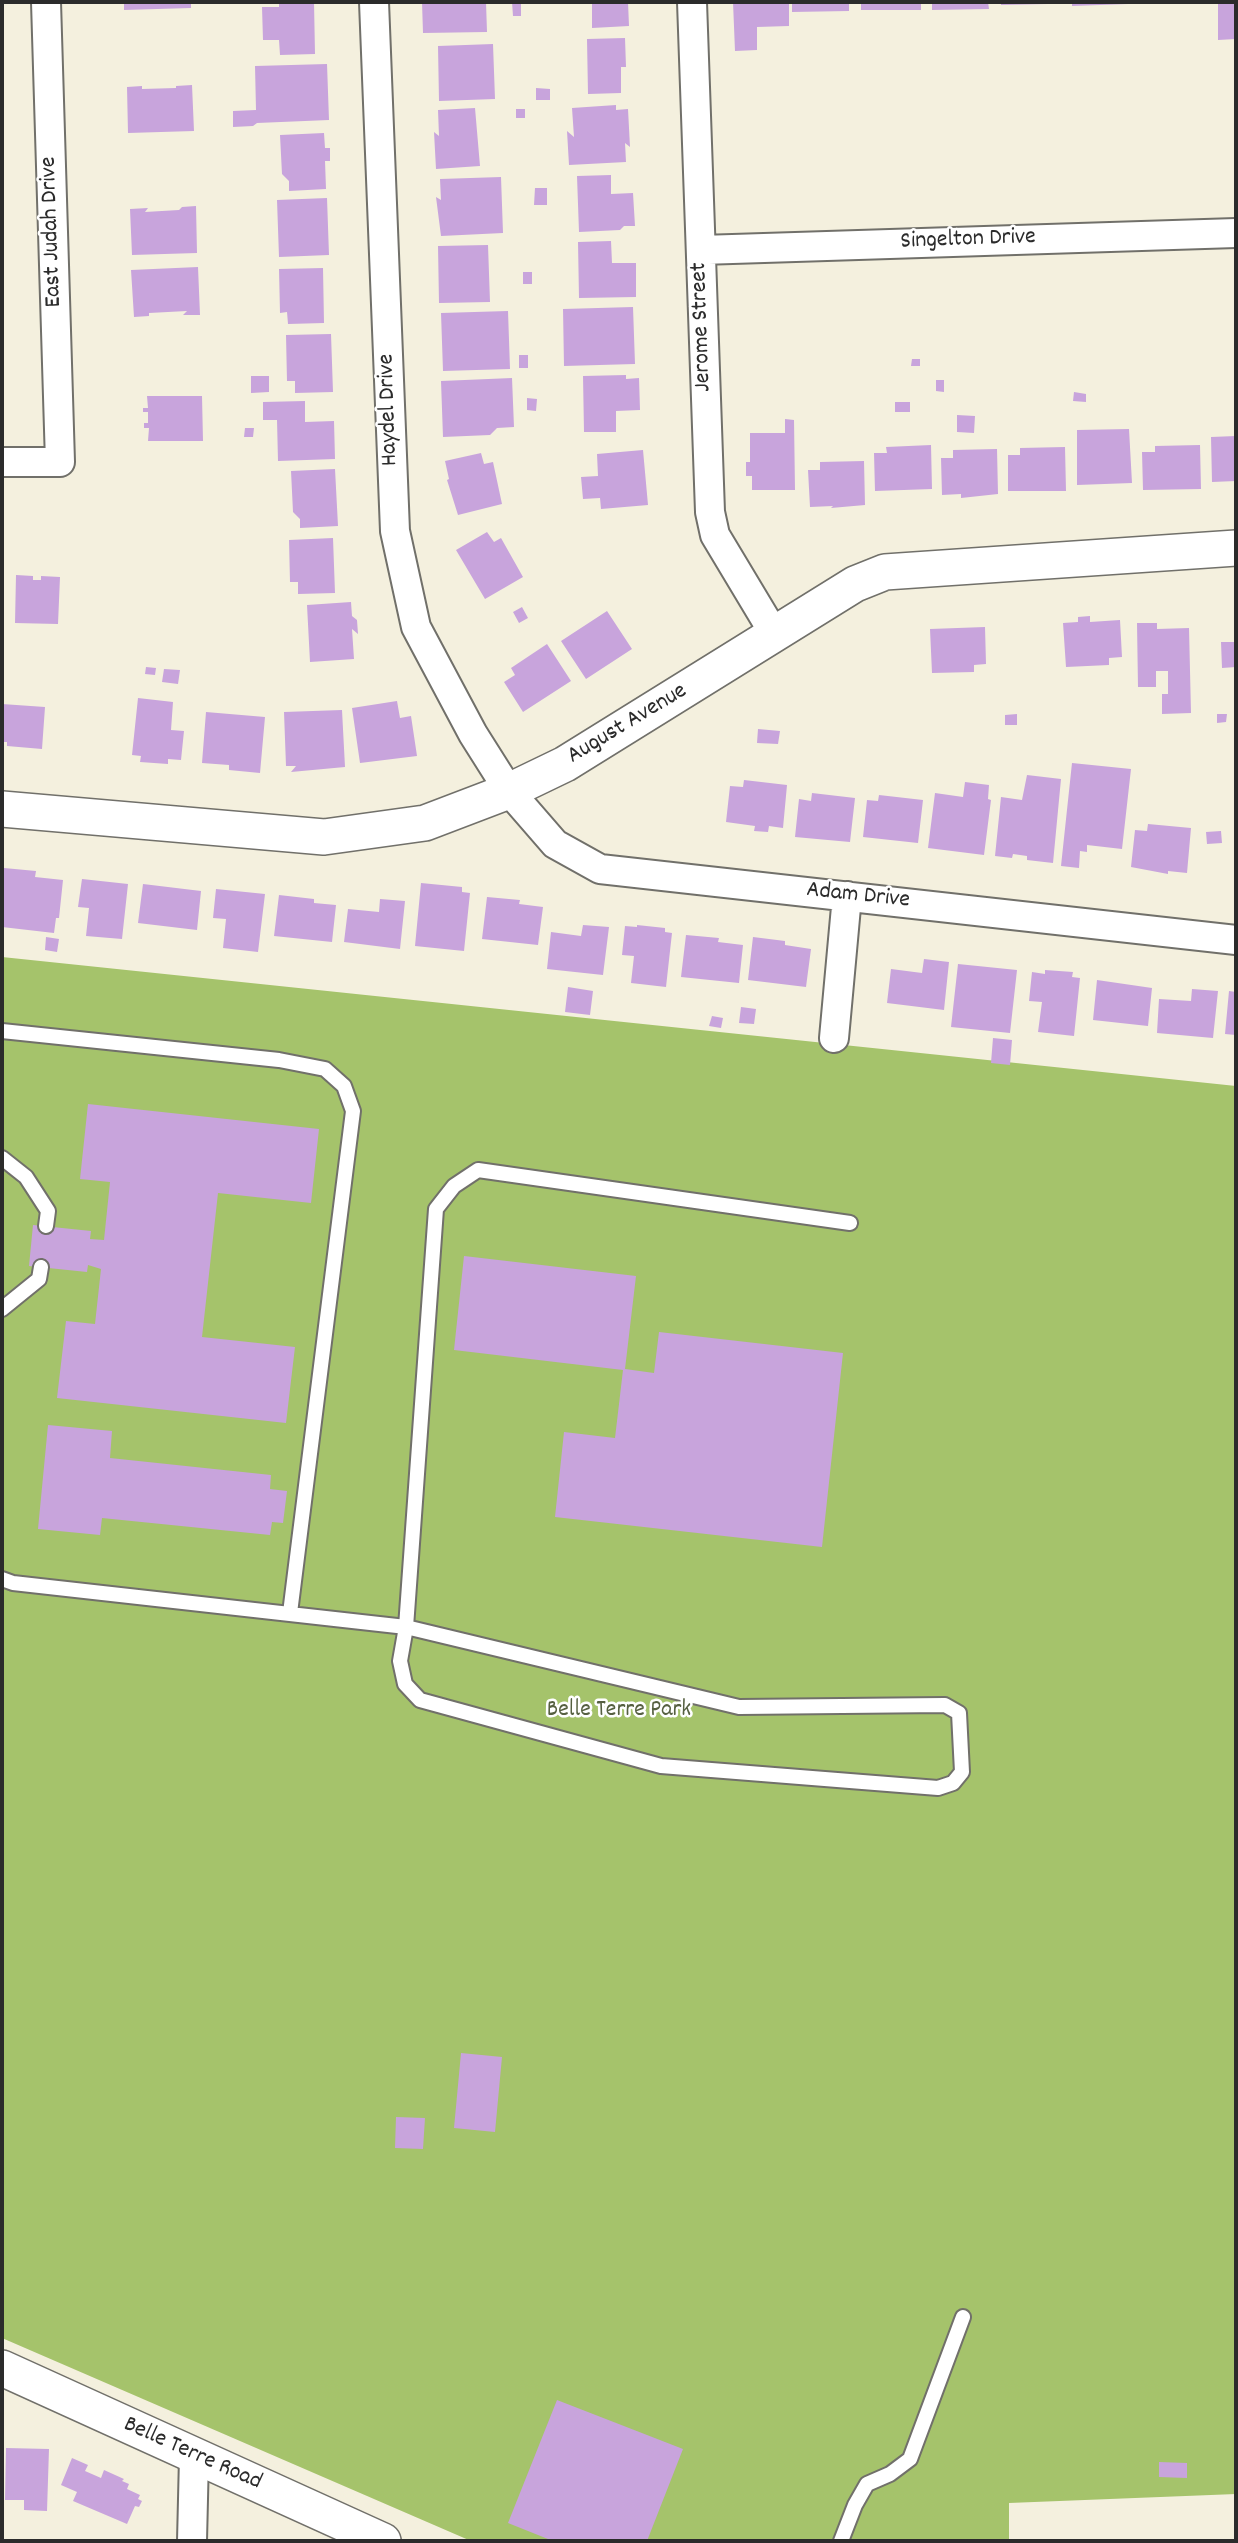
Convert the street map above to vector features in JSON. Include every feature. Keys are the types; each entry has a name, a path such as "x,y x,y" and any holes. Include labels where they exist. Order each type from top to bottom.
{"street":[{"name":"East Judah Drive","path":"2,462 60,463 46,2"},
{"name":"Haydel Drive","path":"374,2 395,531 416,626 472,734 509,791"},
{"name":"Jerome Street","path":"692,2 710,512 715,535 775,635"},
{"name":"Singelton Drive","path":"701,250 1236,233"},
{"name":"August Avenue","path":"2,809 324,837 425,823 509,791 565,764 855,584 885,572 1236,548"},
{"name":"Adam Drive","path":"509,791 555,844 600,869 1236,940"},
{"path":"834,1038 847,896"},
{"name":"Belle Terre Road","path":"2,2368 383,2541"},
{"path":"192,2541 194,2457"}],"lane":[{"path":"2,1031 279,1060 325,1069 344,1086 353,1111 290,1613"},
{"path":"2,1158 26,1177 48,1211 46,1226"},
{"path":"2,1579 13,1583 406,1628 739,1707 945,1705 959,1713 961,1772 953,1783 938,1788 661,1766 420,1700 405,1684 400,1661 406,1628 436,1209 454,1186 478,1170 850,1223"},
{"path":"2,1309 39,1279 41,1267"},
{"path":"841,2541 855,2505 867,2484 890,2474 910,2459 963,2317"}],"green space":[{"name":"Belle Terre Park","path":"2,957 1236,1086 1236,2494 1009,2503 1009,2541 471,2541 2,2338"}],"building":[{"path":"124,2 191,2 191,8 124,10"},
{"path":"279,2 314,2 315,54 280,55 279,40 263,40 262,7 279,7"},
{"path":"422,2 486,2 487,32 423,33"},
{"path":"512,2 521,2 521,16 513,16"},
{"path":"592,2 628,2 629,26 592,28"},
{"path":"733,2 789,2 789,26 757,27 757,50 735,51"},
{"path":"792,2 849,2 849,11 792,12"},
{"path":"861,2 921,2 921,10 861,10"},
{"path":"932,2 988,2 989,9 932,10"},
{"path":"1001,2 1048,2 1048,4 1001,5"},
{"path":"1072,2 1128,2 1128,4 1072,6"},
{"path":"1218,2 1236,2 1236,39 1218,40"},
{"path":"625,38 626,67 621,67 621,93 588,94 587,39"},
{"path":"493,44 495,99 439,101 438,46"},
{"path":"327,64 329,120 257,123 253,126 233,127 233,111 256,110 255,66"},
{"path":"192,85 194,131 128,133 127,87 176,88"},
{"path":"536,88 550,89 550,100 536,100"},
{"path":"616,105 616,110 628,109 630,147 625,143 626,162 569,165 567,131 574,137 572,108"},
{"path":"475,108 480,166 436,169 434,132 439,136 438,110"},
{"path":"516,109 525,109 525,118 516,118"},
{"path":"324,133 325,148 330,148 330,161 325,161 326,189 289,191 289,181 282,174 280,135"},
{"path":"611,175 611,194 633,193 635,226 624,226 620,230 579,232 577,176"},
{"path":"501,177 503,233 441,236 436,197 441,200 440,179"},
{"path":"535,188 547,188 547,205 534,205"},
{"path":"327,198 329,255 279,257 277,200"},
{"path":"196,206 197,253 132,255 130,209 148,208 145,212"},
{"path":"611,241 612,263 636,263 636,297 579,298 578,242"},
{"path":"488,245 490,302 439,303 438,246"},
{"path":"198,267 200,315 183,315 187,311 149,313 149,316 134,317 131,270"},
{"path":"323,268 324,323 288,324 287,312 280,313 279,269"},
{"path":"523,272 532,272 532,284 523,284"},
{"path":"633,307 635,364 564,366 563,309"},
{"path":"508,311 510,369 443,371 441,313"},
{"path":"331,334 333,392 295,393 295,381 287,381 286,335"},
{"path":"519,355 528,355 528,368 519,368"},
{"path":"912,359 920,359 920,366 911,366"},
{"path":"626,375 626,379 639,378 640,410 616,411 616,432 584,432 583,376"},
{"path":"251,376 269,376 269,392 251,393"},
{"path":"512,378 514,427 497,428 490,435 443,437 441,381"},
{"path":"936,380 944,380 944,392 936,391"},
{"path":"1074,392 1086,394 1086,402 1073,401"},
{"path":"147,396 202,396 203,441 148,441 149,428 144,428 144,423 148,423 148,412 143,412 143,408 148,408"},
{"path":"527,398 537,399 536,411 527,410"},
{"path":"305,401 305,422 334,421 335,459 278,461 277,420 263,420 263,402"},
{"path":"895,402 910,402 910,412 895,412"},
{"path":"957,415 975,416 974,433 957,432"},
{"path":"785,419 794,420 795,490 752,490 752,476 746,476 746,462 750,462 750,433 785,433"},
{"path":"245,428 254,428 253,437 244,437"},
{"path":"1129,429 1132,483 1077,485 1077,430"},
{"path":"1236,436 1236,481 1212,482 1211,437"},
{"path":"931,445 932,489 875,491 874,453 887,453 886,447"},
{"path":"1200,445 1201,489 1143,490 1142,452 1155,452 1155,446"},
{"path":"1065,447 1066,491 1008,491 1008,455 1020,455 1020,448"},
{"path":"997,449 998,494 961,498 961,494 942,495 941,458 953,458 953,450"},
{"path":"643,450 648,505 601,509 600,498 583,499 581,477 598,476 597,454"},
{"path":"481,453 484,464 493,462 502,504 458,515 447,480 445,461"},
{"path":"864,461 865,505 810,507 808,470 820,470 820,462"},
{"path":"335,469 338,526 300,528 300,519 293,512 291,471"},
{"path":"487,532 494,542 501,538 523,577 485,599 456,550"},
{"path":"333,538 335,593 298,594 298,582 290,582 289,540"},
{"path":"16,575 33,576 33,580 41,580 41,576 60,577 58,624 15,623"},
{"path":"351,602 358,634 352,629 354,659 310,662 307,605"},
{"path":"522,607 528,618 519,623 513,612"},
{"path":"607,611 632,649 586,679 561,641"},
{"path":"1090,616 1090,622 1120,620 1122,657 1109,658 1109,665 1066,667 1063,623 1078,622 1078,617"},
{"path":"1137,623 1157,623 1157,629 1189,628 1191,713 1162,714 1162,694 1168,694 1168,671 1156,671 1156,687 1138,687"},
{"path":"985,627 986,664 974,665 974,672 932,673 930,629"},
{"path":"1221,642 1236,642 1236,667 1222,668"},
{"path":"547,644 571,681 523,712 504,682 515,675 511,668"},
{"path":"146,667 156,668 155,675 145,674"},
{"path":"164,669 180,670 178,684 162,682"},
{"path":"138,698 173,702 171,730 184,731 181,760 168,759 168,764 140,762 141,756 132,755"},
{"path":"397,701 400,718 411,716 417,756 360,763 352,708"},
{"path":"2,704 45,707 42,749 7,746 7,742 2,742"},
{"path":"342,710 345,767 291,772 296,766 286,766 284,712"},
{"path":"206,712 265,717 260,773 229,770 229,765 202,763"},
{"path":"1017,714 1017,725 1005,725 1005,715"},
{"path":"1217,714 1227,714 1226,722 1217,723"},
{"path":"758,729 780,731 778,744 757,743"},
{"path":"1072,763 1131,769 1122,849 1087,845 1087,852 1080,851 1079,868 1061,866"},
{"path":"1027,775 1061,779 1053,863 1027,860 1027,856 1013,854 1012,858 995,856 1001,797 1022,800"},
{"path":"744,780 787,785 783,828 769,826 768,832 754,831 755,826 726,822 730,786 743,787"},
{"path":"965,782 989,785 988,799 991,800 984,855 928,848 935,793 963,797"},
{"path":"812,793 855,798 850,842 795,837 799,799 811,801"},
{"path":"879,795 923,800 918,843 863,837 867,800 878,801"},
{"path":"1148,824 1191,828 1187,873 1168,871 1168,874 1131,867 1135,830 1147,831"},
{"path":"1221,831 1222,843 1207,844 1206,832"},
{"path":"4,868 36,871 35,877 63,880 59,918 56,918 54,933 2,927"},
{"path":"82,879 128,884 122,939 86,936 89,908 78,907"},
{"path":"421,883 462,887 462,892 470,893 464,951 415,946"},
{"path":"143,884 201,891 197,930 138,923"},
{"path":"216,889 265,894 258,952 223,948 226,919 213,918"},
{"path":"279,895 314,899 314,903 336,905 332,942 274,936"},
{"path":"487,897 520,900 519,904 543,907 538,945 482,939"},
{"path":"380,899 405,901 400,949 344,942 348,909 379,912"},
{"path":"583,925 609,927 603,975 547,969 551,932 581,936"},
{"path":"625,926 665,928 665,932 672,933 666,987 631,983 634,956 622,955"},
{"path":"686,935 719,938 718,942 743,945 739,983 681,977"},
{"path":"46,937 59,939 57,952 45,950"},
{"path":"753,937 785,941 785,945 811,949 806,987 748,980"},
{"path":"924,959 949,962 944,1010 887,1003 891,969 922,973"},
{"path":"958,964 1017,970 1010,1033 951,1027"},
{"path":"1045,970 1073,972 1072,977 1080,978 1074,1036 1038,1032 1042,1002 1029,1001 1032,972 1045,974"},
{"path":"1097,980 1152,988 1148,1026 1093,1020"},
{"path":"568,987 593,991 590,1015 565,1012"},
{"path":"1192,989 1218,991 1213,1038 1157,1033 1159,999 1191,1001"},
{"path":"1229,991 1236,992 1236,1035 1225,1034"},
{"path":"741,1007 756,1009 754,1024 739,1023"},
{"path":"712,1016 723,1018 721,1028 709,1026"},
{"path":"993,1038 1012,1040 1010,1065 991,1063"},
{"path":"88,1104 319,1129 311,1203 218,1193 202,1337 295,1347 286,1423 57,1398 66,1321 95,1324 101,1269 88,1265 87,1272 29,1266 33,1225 91,1231 90,1239 104,1240 110,1182 80,1179"},
{"path":"464,1256 636,1276 625,1369 654,1373 659,1332 843,1353 822,1547 555,1517 564,1432 615,1438 623,1370 454,1350"},
{"path":"48,1425 112,1431 110,1458 271,1475 270,1489 287,1491 283,1523 272,1522 270,1535 102,1518 100,1535 38,1529"},
{"path":"461,2053 502,2057 495,2132 454,2128"},
{"path":"396,2117 425,2118 423,2149 395,2148"},
{"path":"557,2400 683,2449 647,2541 553,2541 508,2523"},
{"path":"6,2448 49,2449 47,2511 24,2510 24,2500 5,2500"},
{"path":"72,2458 88,2465 85,2471 101,2478 104,2470 124,2479 122,2481 129,2484 127,2489 140,2495 138,2499 142,2501 139,2507 135,2506 127,2524 73,2501 77,2492 61,2485"},
{"path":"1159,2462 1187,2463 1187,2478 1159,2477"}]}
